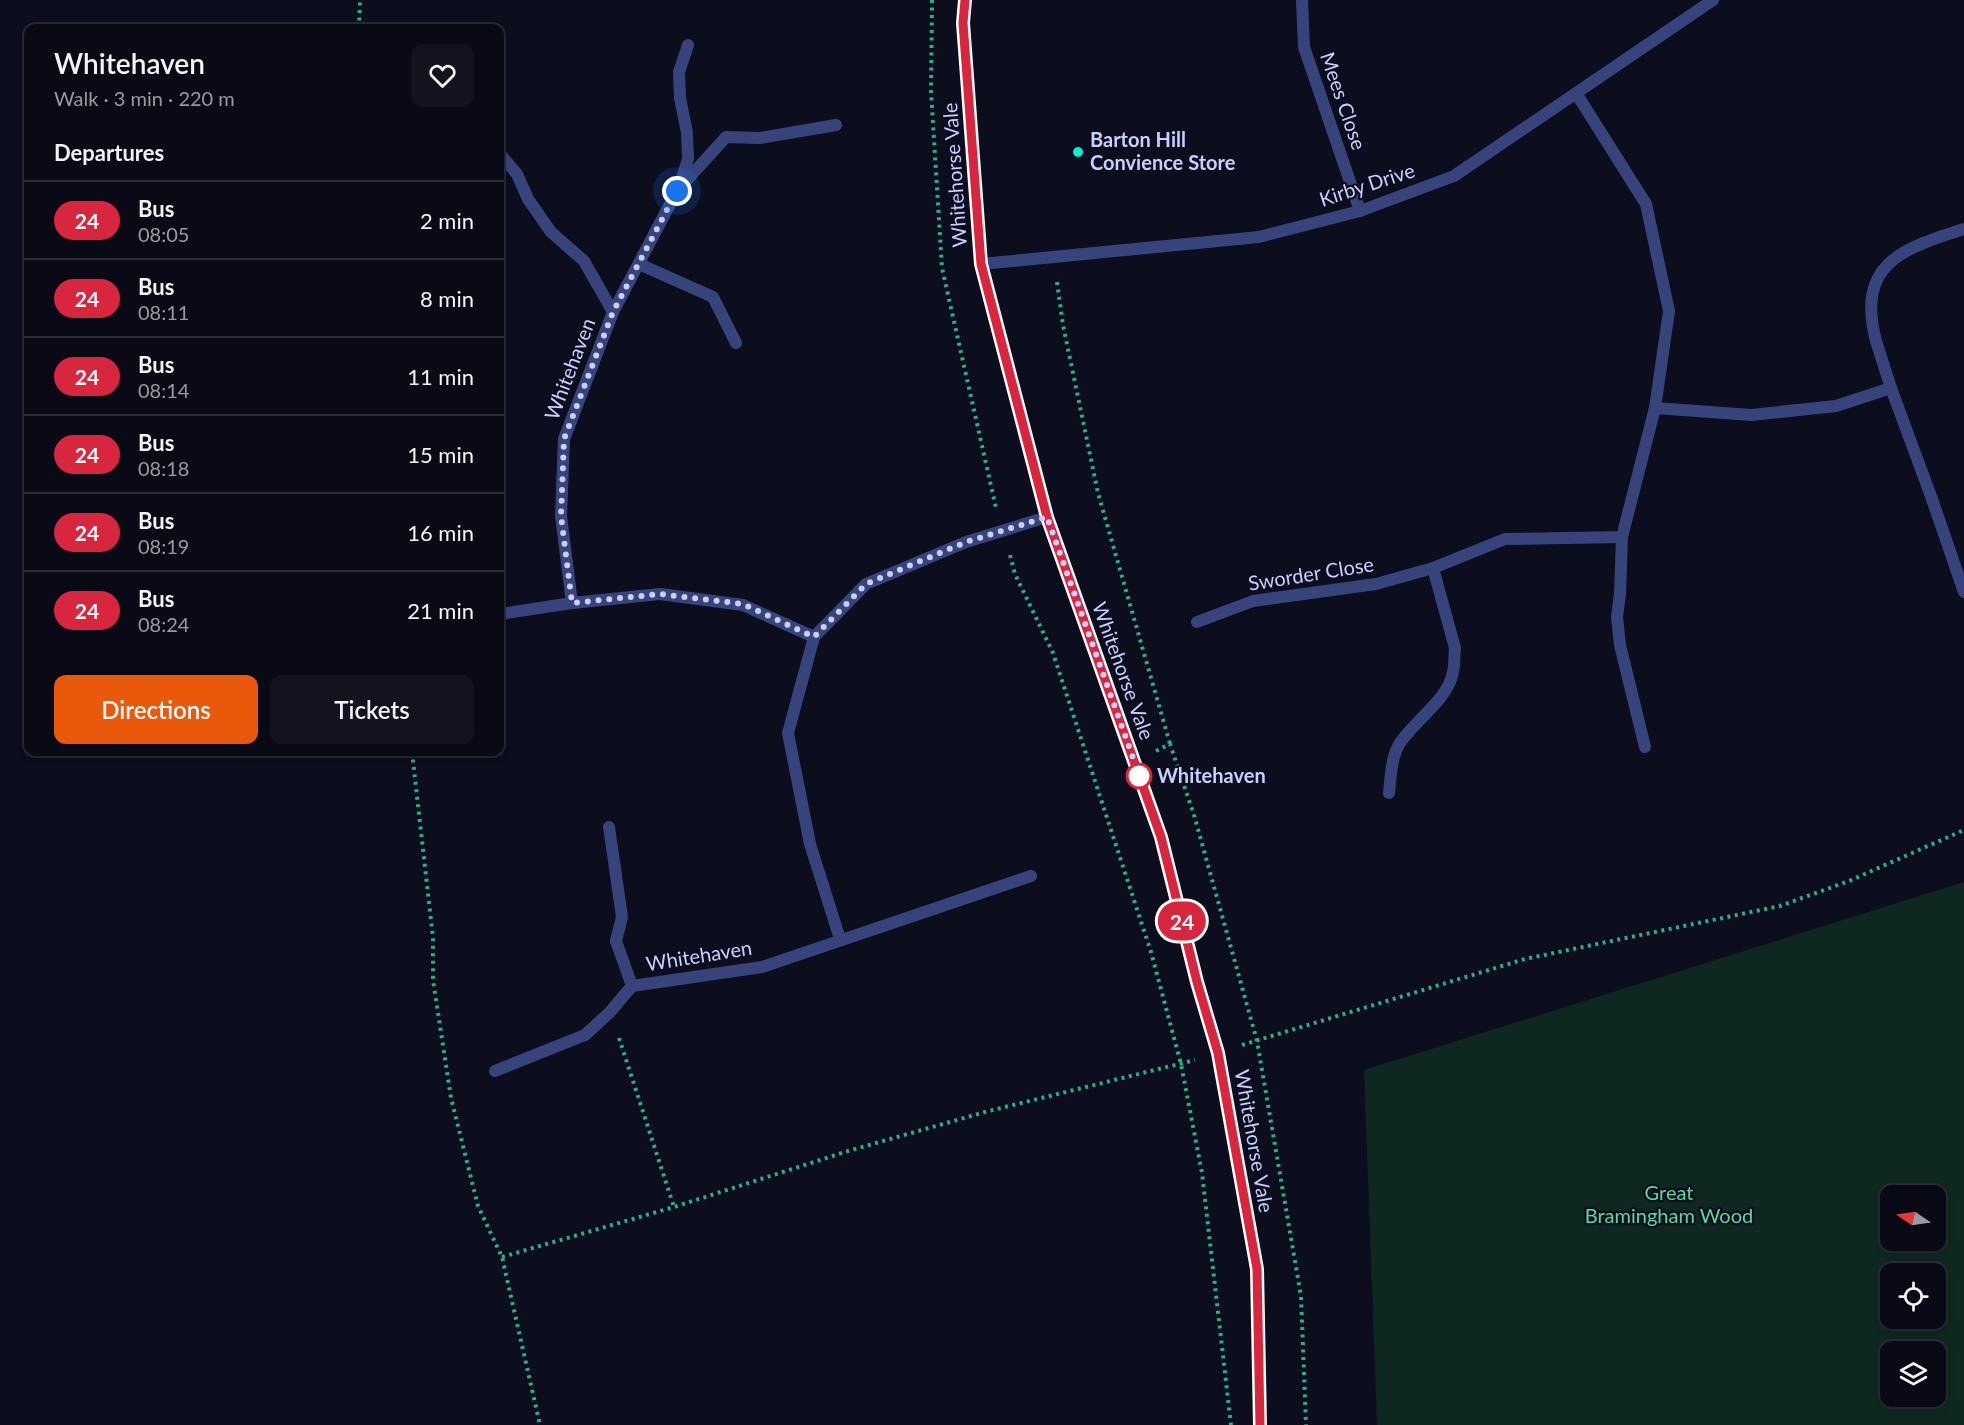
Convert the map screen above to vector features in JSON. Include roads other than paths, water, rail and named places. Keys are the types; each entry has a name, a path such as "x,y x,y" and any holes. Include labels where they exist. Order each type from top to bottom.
{"street":[{"name":"Whitehorse Vale","path":"965,0 963,23 981,264 1047,517 1161,837 1197,982 1218,1053 1257,1269 1260,1425"},
{"name":"Mees Close","path":"1302,0 1304,47 1360,211"},
{"name":"Kirby Drive","path":"981,264 1259,237 1360,211 1454,176 1713,0"},
{"path":"677,191 688,159 679,72 688,45"},
{"path":"1576,93 1646,204 1669,311 1655,408 1622,537 1617,617 1620,645 1645,747"},
{"path":"677,191 726,137 760,138 836,125"},
{"path":"504,159 517,174 528,199 551,232 584,261 613,312"},
{"name":"Whitehaven","path":"572,603 561,516 564,439 613,312 677,191"},
{"path":"1964,229 1906,249 1881,273 1871,293 1871,320 1876,341 1964,592"},
{"path":"639,264 713,297 736,343"},
{"path":"1655,408 1751,415 1836,406 1891,388"},
{"path":"840,939 810,844 788,733 814,637 866,584 966,542 1047,517"},
{"name":"Sworder Close","path":"1197,622 1253,601 1376,584 1433,567 1505,539 1622,537"},
{"path":"1389,793 1392,764 1399,744 1433,706 1453,673 1455,648 1433,567"},
{"path":"504,613 572,603 660,594 743,604 814,637"},
{"name":"Whitehaven","path":"609,827 621,917 616,941 632,986"},
{"name":"Whitehaven","path":"495,1071 585,1035 610,1012 632,986 762,967 1031,876"}],"place":[{"name":"Barton Hill Convience Store","path":"1078,152"},
{"name":"Whitehaven","path":"1139,776"}],"park label":[{"name":"Great Bramingham Wood","path":"1669,1204"}]}
